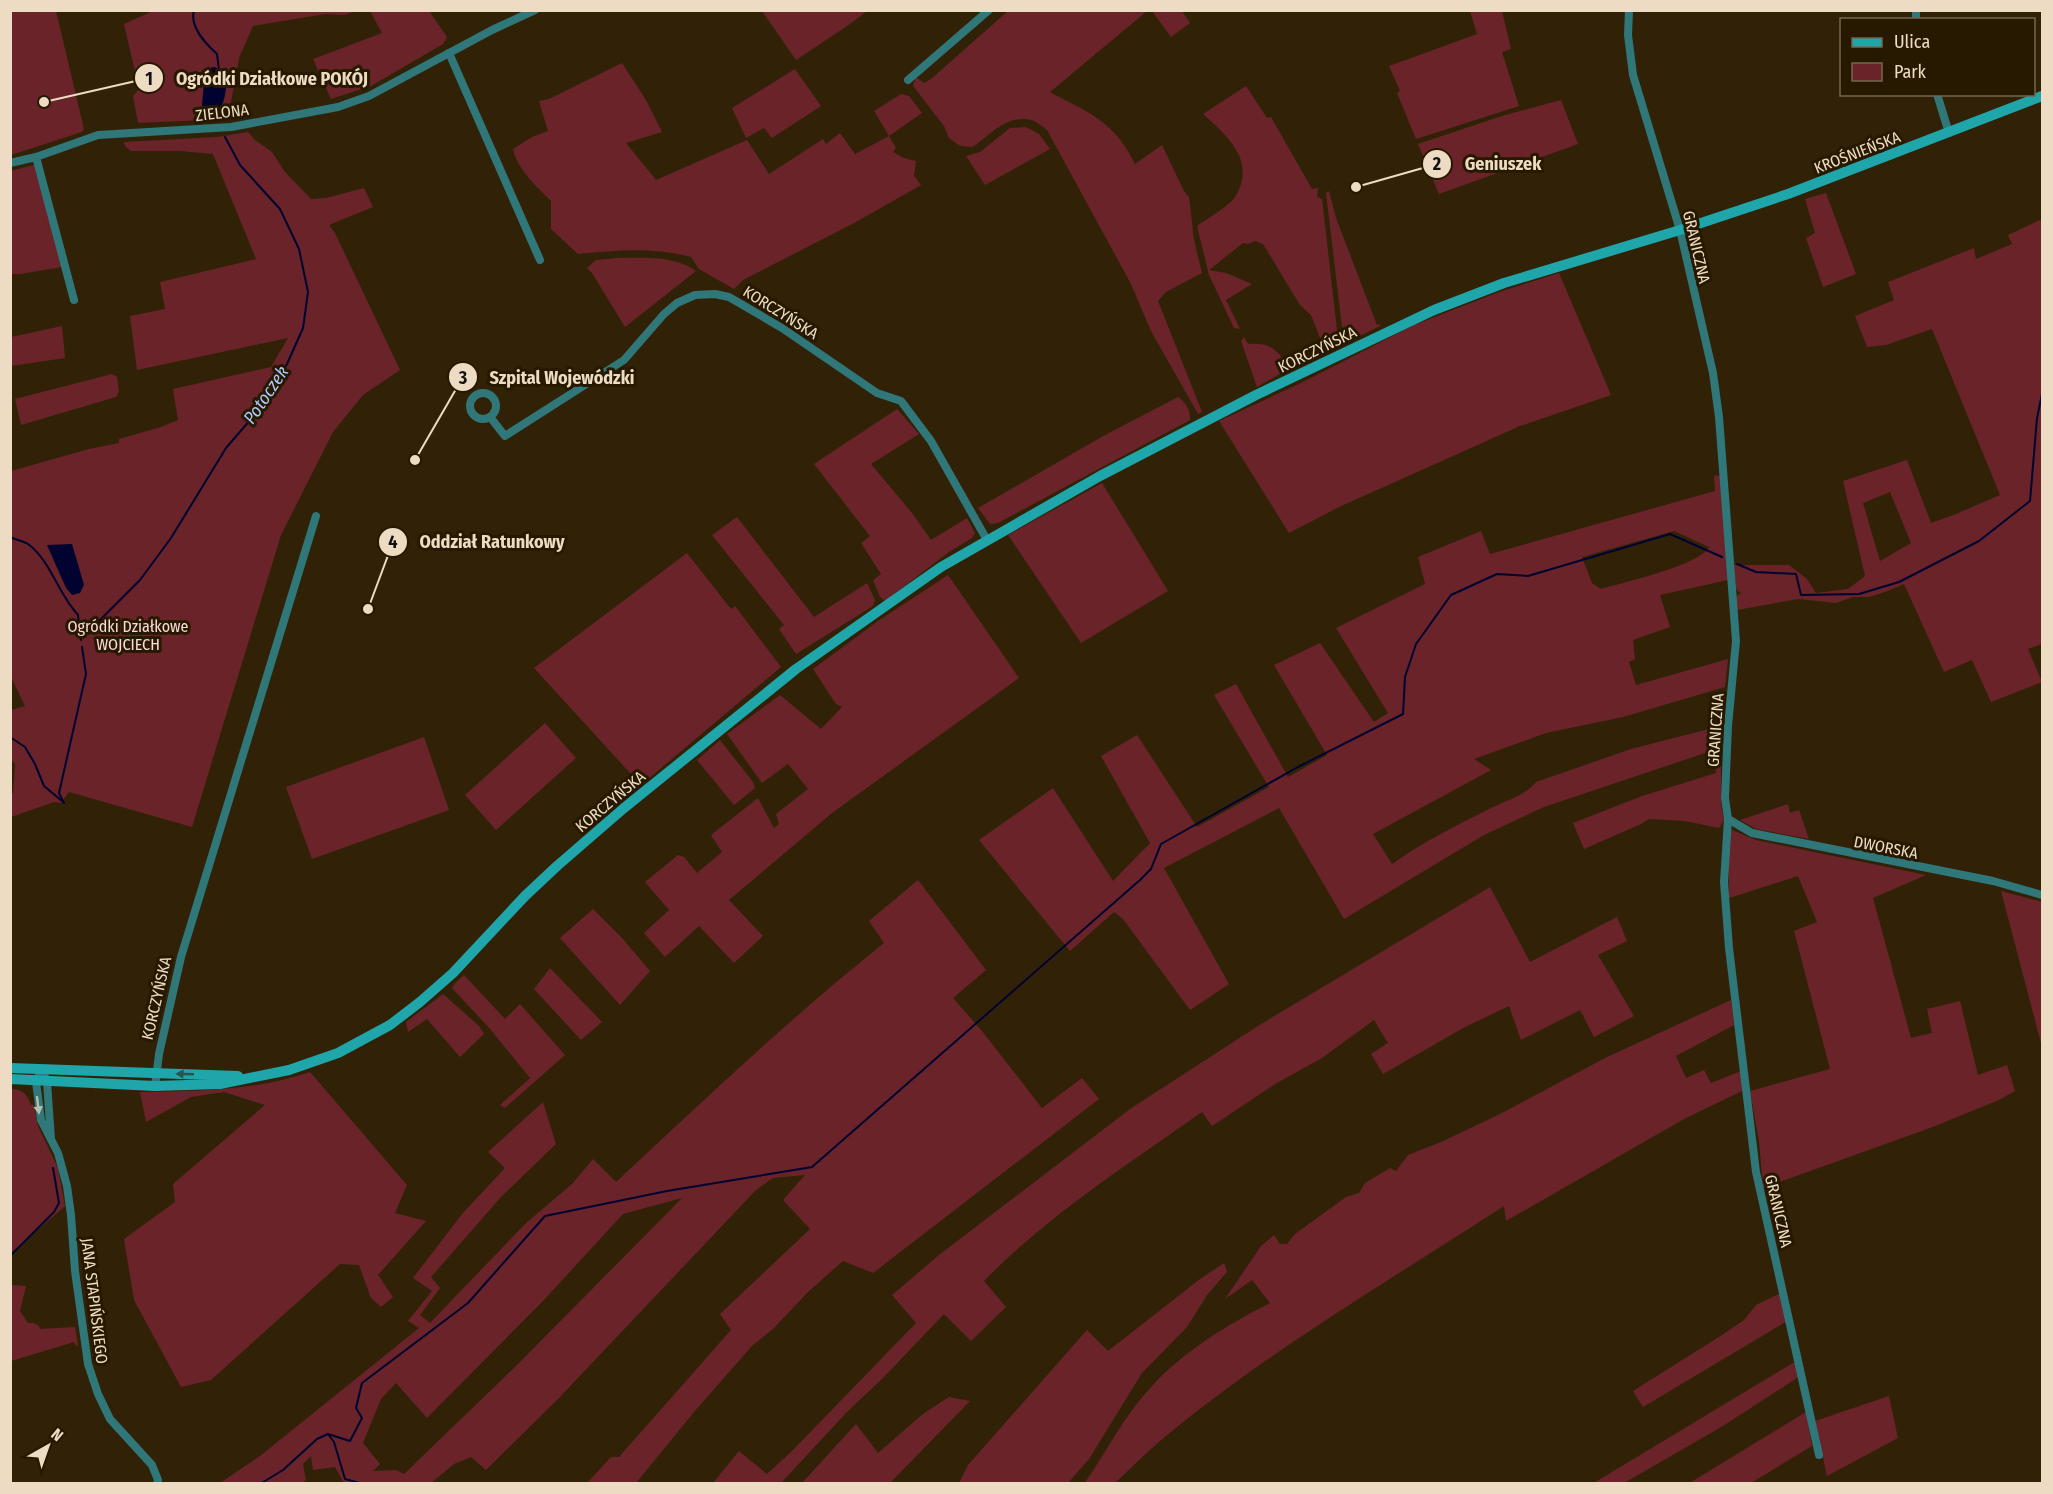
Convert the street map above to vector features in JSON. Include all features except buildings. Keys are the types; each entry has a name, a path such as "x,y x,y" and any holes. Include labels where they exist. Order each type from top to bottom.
{"main road":[{"name":"KROŚNIEŃSKA","path":"1680,230 1788,194 2043,96"},
{"name":"KORCZYŃSKA","path":"10,1079 155,1086 220,1084 289,1070 338,1053 390,1025 453,973 557,866 698,746 806,662 941,567 1100,476 1197,424 1434,310 1504,283 1680,230"},
{"name":"KORCZYŃSKA","path":"10,1068 256,1077"}],"street":[{"name":"ZIELONA","path":"10,163 98,135 231,126 338,107 369,96 492,30 535,10"},
{"path":"908,80 989,10"},
{"name":"GRANICZNA","path":"1629,10 1628,35 1633,75 1680,230 1713,373 1719,417 1736,641 1728,726 1725,798 1728,819 1724,882 1729,948 1756,1172 1819,1455"},
{"path":"449,53 540,260"},
{"path":"1938,96 1949,133"},
{"path":"36,156 74,300"},
{"name":"KORCZYŃSKA","path":"490,417 505,436 624,360 663,314 677,303 695,295 715,294 729,297 782,328 877,393 901,401 931,441 987,540"},
{"name":"KORCZYŃSKA","path":"155,1086 181,957 316,516"},
{"name":"DWORSKA","path":"1728,819 1752,833 1993,881 2043,895"},
{"name":"JANA STAPIŃSKIEGO","path":"42,1069 40,1120 61,1161 67,1186 75,1271 88,1364 98,1394 110,1419 152,1465 158,1480 157,1484"}],"green space":[{"path":"11,10 56,11 84,129 82,132 11,155"},
{"path":"153,11 357,11 344,15 325,14 253,26 239,58 228,119 138,123 133,96 139,89 124,24"},
{"path":"370,11 429,11 447,37 443,44 371,86 331,99 313,59 382,33"},
{"path":"762,11 867,11 796,60"},
{"path":"1008,11 1147,11 1050,92 1089,113 1109,128 1127,149 1135,164 1162,145 1189,197 1194,240 1202,273 1166,292 1158,301 1202,412 1198,414 1151,331 1131,284 1047,130 1031,120 1014,120 999,127 972,147 960,146 949,138 944,126 913,86 916,77 924,83 931,79"},
{"path":"1152,11 1182,11 1190,23 1171,37"},
{"path":"1470,11 1502,11 1511,49 1502,52 1519,106 1416,139 1397,93 1400,91 1389,66 1477,34"},
{"path":"622,63 646,100 662,132 626,143 656,180 747,140 769,174 823,139 826,144 840,133 855,154 889,136 896,148 893,152 916,161 914,176 921,185 856,222 743,280 734,289 699,269 691,257 649,251 578,254 551,229 551,201 523,171 513,149 532,137 548,131 539,101 549,99"},
{"path":"795,69 821,106 772,138 764,128 746,138 732,108"},
{"path":"1246,86 1267,118 1271,117 1312,189 1318,188 1317,197 1322,199 1339,347 1326,353 1311,315 1300,305 1263,244 1255,241 1248,244 1243,243 1209,270 1226,273 1252,284 1226,300 1240,329 1234,328 1209,275 1197,226 1232,201 1241,184 1243,172 1237,151 1222,131 1203,114"},
{"path":"901,94 909,96 922,113 889,136 874,111"},
{"path":"1561,100 1578,144 1439,194 1418,144 1505,115"},
{"path":"1026,127 1039,134 1050,149 985,185 966,156 980,152 1010,128"},
{"name":"Ogródki Działkowe WOJCIECH","path":"248,132 272,152 285,172 311,199 326,198 364,188 373,207 329,225 335,233 400,370 363,395 333,432 281,535 192,827 69,792 61,803 54,802 11,817 11,793 13,793 15,764 11,759 11,710 25,706 11,677 11,471 119,443 119,439 178,420 173,389 271,367 288,338 137,370 130,316 165,309 160,282 256,259 213,154 131,151 124,142 217,137"},
{"path":"34,165 37,169 62,267 11,274 10,171"},
{"path":"1329,191 1336,218 1377,325 1380,324 1344,344 1326,193"},
{"path":"1826,193 1856,274 1823,287 1806,238 1815,233 1805,199"},
{"path":"2042,219 2042,644 2028,649 2042,682 1991,702 1972,660 1944,672 1904,584 1869,597 1853,597 1836,603 1798,599 1737,610 1736,596 1741,593 1736,589 1734,565 1789,565 1807,579 1816,593 1848,589 1865,576 1843,481 1907,460 1931,523 2000,495 1932,329 1886,345 1867,347 1855,316 1894,300 1888,282 1974,248 1976,259 2012,244 2008,235","holes":["1890,492 1911,543 1880,561 1863,503"]},
{"path":"617,258 668,260 696,271 625,327 587,268 596,260"},
{"path":"1559,273 1611,395 1520,426 1339,507 1289,533 1219,421 1301,383 1414,325 1499,292"},
{"path":"62,326 65,358 11,366 11,337"},
{"path":"1244,337 1248,344 1262,344 1273,348 1290,368 1257,387 1241,341"},
{"path":"112,374 117,377 119,392 116,397 21,425 15,399"},
{"path":"1178,397 1187,407 1190,420 998,523 990,524 978,508 1105,435"},
{"path":"897,409 919,434 871,464 912,513 931,540 967,518 975,533 972,538 949,552 885,601 880,597 873,580 881,574 861,543 870,536 814,464"},
{"path":"1714,475 1720,476 1728,580 1660,595 1670,627 1633,640 1635,659 1629,662 1636,685 1728,659 1725,687 1623,717 1546,733 1474,759 1491,770 1373,834 1392,864 1440,834 1521,794 1536,782 1631,749 1721,726 1721,805 1724,820 1719,828 1685,821 1649,819 1584,849 1573,823 1642,796 1716,773 1714,750 1544,807 1484,835 1344,919 1279,808 1164,868 1229,984 1190,1010 1123,919 1114,912 1070,951 979,840 1053,788 1113,881 1150,843 1101,756 1137,735 1197,827 1269,787 1214,695 1236,684 1288,777 1327,755 1274,665 1320,643 1374,722 1388,713 1336,628 1425,584 1418,557 1481,531 1490,554 1715,491","holes":["1674,531 1709,547 1691,561 1676,567 1601,589 1592,583 1582,557"]},
{"path":"1102,483 1168,591 1081,643 1008,535"},
{"path":"737,517 814,617 867,583 875,600 873,606 796,654 779,629 784,625 712,535"},
{"path":"687,553 731,609 735,606 781,667 641,785 534,668"},
{"path":"948,575 1019,678 832,813 729,900 763,936 734,963 699,926 665,957 644,933 669,910 645,882 678,855 684,857 697,873 722,852 711,835 758,798 774,828 779,824 776,814 808,789 788,764 762,783 727,734 780,695 821,729 842,707 836,704 813,669 878,621"},
{"path":"545,723 576,758 496,830 465,795"},
{"path":"424,737 449,810 312,859 286,787"},
{"path":"720,740 753,782 755,788 734,805 697,760"},
{"path":"1788,804 1790,813 1799,810 1809,839 1756,829 1740,820"},
{"path":"1732,830 1756,840 1926,875 1873,898 1911,1038 1932,1033 1927,1009 1960,1001 1978,1075 2007,1065 2015,1091 1999,1100 1930,1128 1763,1188 1759,1141 1750,1091 1830,1069 1794,931 1817,922 1798,876 1729,898 1728,834"},
{"path":"918,880 986,970 953,998 1042,1108 1082,1078 1099,1099 873,1273 843,1261 808,1292 774,1328 752,1346 636,1483 587,1483 611,1457 619,1457 731,1330 720,1314 810,1229 783,1200 805,1175 773,1178 756,1190 558,1399 486,1470 471,1457 454,1464 431,1483 344,1483 335,1467 313,1470 311,1456 303,1464 306,1480 302,1483 220,1483 260,1456 419,1328 408,1321 432,1291 413,1278 462,1214 505,1168 488,1152 543,1102 556,1144 501,1197 431,1277 440,1288 420,1315 430,1323 525,1224 572,1184 593,1159 616,1182 781,1030 884,943 869,921","holes":["682,1198 518,1364 404,1474 396,1470 373,1471 380,1464 363,1443 381,1399 396,1383 427,1418 543,1301 623,1214"]},
{"path":"1490,887 1530,962 1617,917 1627,941 1598,955 1634,1016 1594,1037 1580,1010 1521,1040 1509,1006 1465,1027 1383,1074 1371,1054 1388,1043 1374,1020 1322,1058 1275,1084 1212,1126 1202,1112 1061,1212 984,1281 1006,1307 971,1341 944,1314 781,1483 713,1483 739,1451 767,1474 791,1452 916,1323 892,1295 939,1255 1130,1109 1261,1024"},
{"path":"2001,891 2042,902 2042,1047"},
{"path":"593,909 650,971 620,1005 560,938"},
{"path":"550,968 602,1022 581,1040 534,989"},
{"path":"464,975 505,1019 520,1004 565,1055 505,1108 500,1105 530,1078 491,1030 452,988"},
{"path":"443,994 479,1026 484,1034 460,1057 427,1019 408,1032 406,1022"},
{"path":"1731,1000 1734,1025 1676,1056 1686,1078 1704,1070 1711,1083 1741,1071 1744,1090 1684,1119 1506,1221 1504,1206 1335,1314 1211,1400 1150,1450 1115,1483 1084,1484 1134,1408 1166,1372 1208,1339 1270,1303 1252,1280 1225,1299 1261,1246 1274,1235 1280,1244 1287,1244 1295,1234 1346,1197 1359,1193 1365,1183 1390,1168 1396,1171 1408,1155 1500,1114 1605,1058"},
{"path":"310,1072 407,1185 395,1213 426,1221 378,1275 393,1297 381,1307 371,1298 359,1265 340,1264 211,1380 181,1387 134,1300 124,1239 175,1202 173,1184 265,1105 224,1092 191,1097 146,1122 140,1092 247,1086"},
{"path":"10,1090 25,1094 31,1105 34,1105 38,1126 58,1168 65,1206 11,1253"},
{"path":"1224,1263 1227,1272 1207,1295 1187,1327 1142,1373 1089,1459 1068,1483 959,1483 968,1465 1087,1330 1108,1351"},
{"path":"11,1285 26,1286 20,1311 28,1323 34,1323 40,1329 75,1327 78,1345 76,1346 74,1342 11,1361"},
{"path":"1781,1293 1787,1321 1643,1407 1633,1391 1744,1320 1756,1305"},
{"path":"1798,1360 1800,1376 1723,1426 1624,1483 1592,1484"},
{"path":"1889,1396 1898,1438 1827,1476 1815,1421"},
{"path":"949,1397 970,1401 890,1483 802,1483 856,1424 878,1453 923,1414"},
{"path":"1806,1412 1812,1446 1751,1483 1688,1484"}],"water":[{"path":"214,67 224,71 226,82 224,100 215,114 205,110 202,105 205,71"},
{"path":"72,544 84,585 80,593 72,595 66,588 47,545"}],"waterway":[{"name":"Potoczek","path":"194,10 196,29 217,54 219,70"},
{"name":"Potoczek","path":"215,112 217,118"},
{"name":"Potoczek","path":"91,629 140,580 171,538 226,448 257,412 287,364 303,328 308,292 299,249 280,209 240,165 225,137"},
{"path":"1737,564 1756,572 1796,574 1801,595 1859,594 1899,582 1979,541 2030,501 2037,418 2042,394"},
{"path":"328,1434 350,1441 362,1418 356,1408 362,1383 468,1303 545,1216 667,1191 812,1167 1140,880 1151,869 1161,844 1298,767 1403,714 1405,677 1416,644 1451,595 1497,574 1528,576 1670,534 1722,557"},
{"path":"10,537 28,544 43,559 78,615 80,637"},
{"name":"Potoczek","path":"81,640 80,637 85,633"},
{"name":"Potoczek","path":"64,803 59,793 86,674 82,647"},
{"path":"10,737 25,747 44,786 62,801"},
{"name":"Potoczek","path":"10,1256 54,1212 59,1203 53,1168"},
{"path":"260,1484 283,1470 317,1439 328,1434 334,1442 345,1479 363,1484"}],"place":[{"name":"Ogródki Działkowe POKÓJ","path":"44,102"},
{"name":"Geniuszek","path":"1356,187"},
{"name":"Szpital Wojewódzki","path":"415,460"},
{"name":"Oddział Ratunkowy","path":"368,609"}]}
